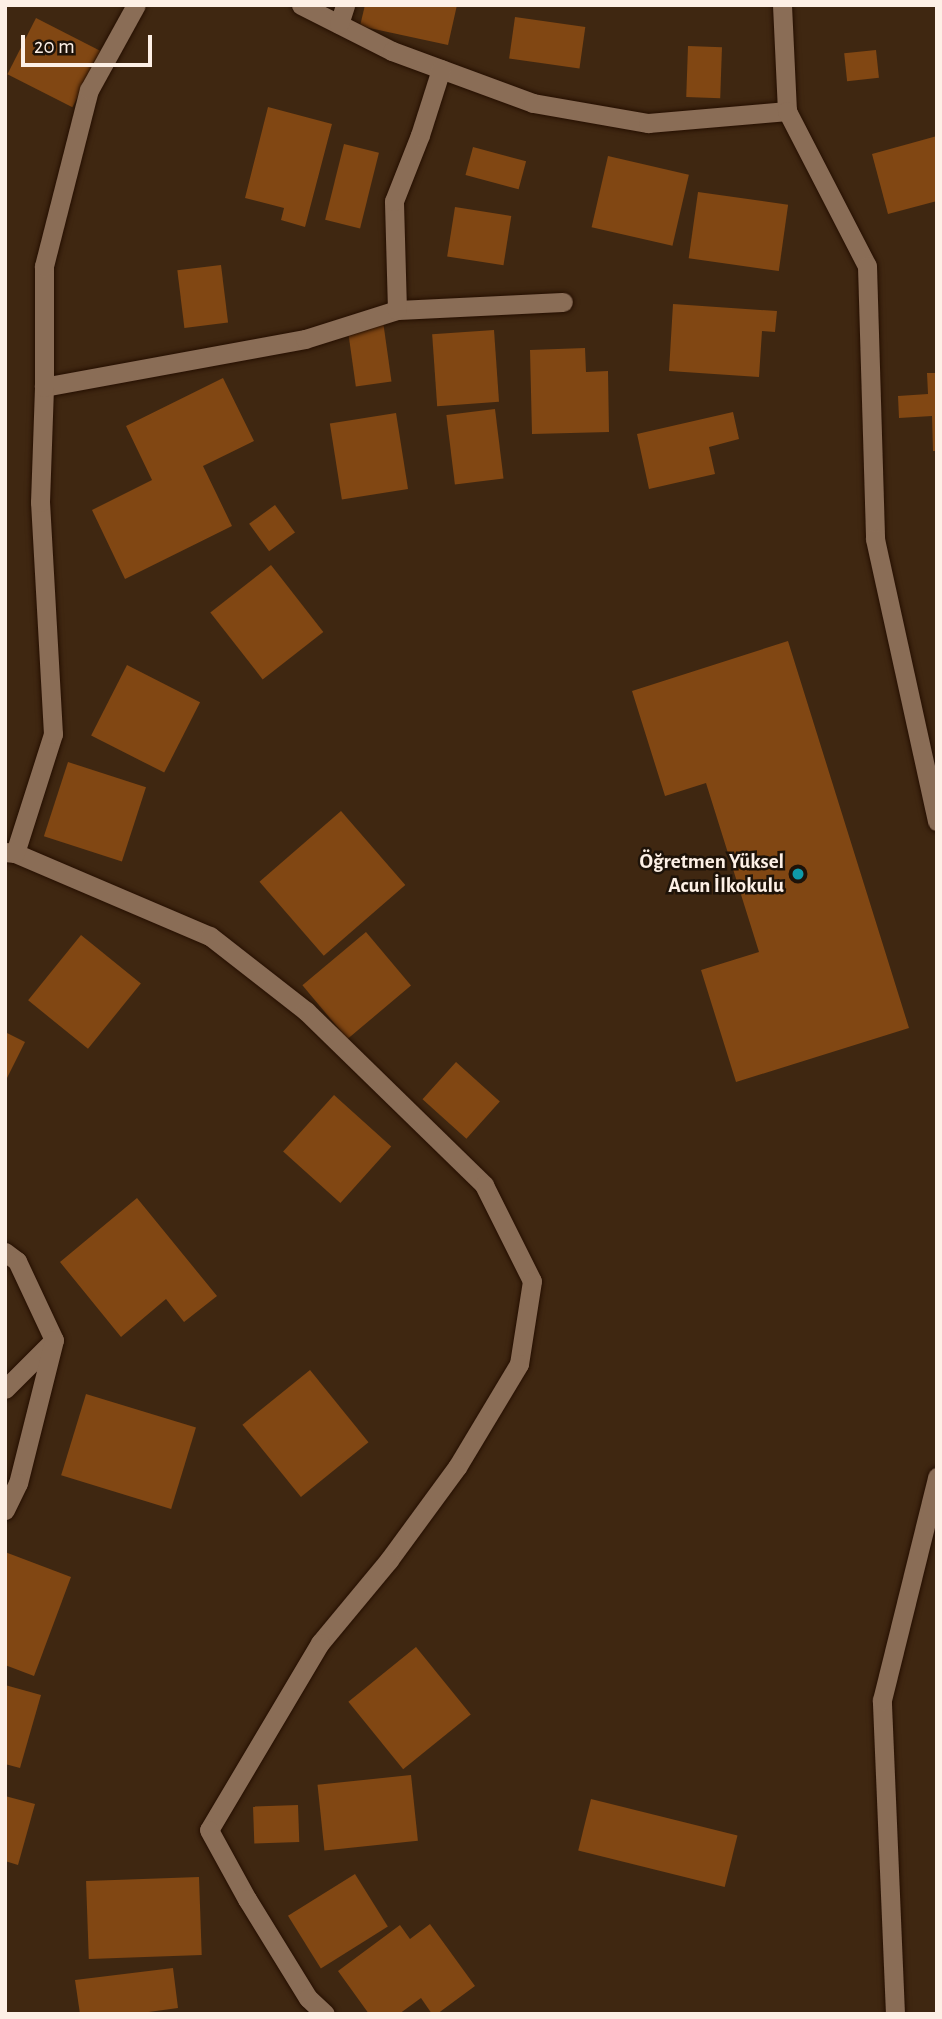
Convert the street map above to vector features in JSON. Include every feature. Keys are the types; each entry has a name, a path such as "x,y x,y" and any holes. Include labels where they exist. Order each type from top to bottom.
{"street":[{"path":"135,5 89,90 44,266 40,502 53,734 10,852 210,936 306,1011 484,1185 532,1281 519,1364 457,1467 389,1560 320,1643 209,1830 247,1899 308,1998 325,2014"},
{"path":"301,5 392,51 533,103 649,123 787,111"},
{"path":"339,24 345,5"},
{"path":"782,5 787,111 867,266 875,539 937,821"},
{"path":"397,310 394,201 420,135 440,69"},
{"path":"44,387 305,339 397,310 563,302"},
{"path":"5,1252 17,1261 54,1340 18,1483 5,1510"},
{"path":"5,1389 54,1340"},
{"path":"895,2014 882,1700 937,1476"}],"building":[{"path":"365,5 457,5 448,45 360,26"},
{"path":"515,17 585,27 579,68 509,59"},
{"path":"36,18 101,51 72,107 7,74"},
{"path":"688,46 722,47 720,98 686,97"},
{"path":"876,50 879,78 847,81 844,53"},
{"path":"268,107 332,124 305,227 281,220 284,208 245,198"},
{"path":"937,136 937,201 888,214 872,154"},
{"path":"344,144 379,153 360,228 325,220"},
{"path":"473,147 526,161 519,189 465,175"},
{"path":"608,156 689,175 672,246 592,227"},
{"path":"698,192 788,205 779,271 689,258"},
{"path":"455,207 511,216 503,265 447,256"},
{"path":"221,265 228,323 184,328 177,270"},
{"path":"673,304 777,311 775,332 762,331 759,377 669,371"},
{"path":"383,321 391,381 356,386 347,326"},
{"path":"494,330 499,402 437,406 432,334"},
{"path":"585,348 586,372 608,371 609,432 532,434 530,350"},
{"path":"927,373 937,373 937,451 933,451 932,416 899,418 898,396 928,394"},
{"path":"223,378 254,441 203,466 232,526 125,579 92,510 152,480 126,426"},
{"path":"495,409 504,478 455,484 446,415"},
{"path":"733,412 739,439 709,447 715,474 649,489 637,434"},
{"path":"396,413 408,489 342,500 330,423"},
{"path":"275,505 295,533 269,551 249,524"},
{"path":"271,565 323,632 263,679 210,612"},
{"name":"Öğretmen Yüksel Acun İlkokulu","path":"788,641 909,1028 736,1082 701,970 759,952 706,783 665,796 632,691"},
{"path":"127,665 200,702 164,773 91,735"},
{"path":"68,762 146,787 122,862 44,836"},
{"path":"341,811 405,885 324,956 259,882"},
{"path":"366,932 411,986 347,1039 302,985"},
{"path":"81,935 141,983 88,1049 28,1000"},
{"path":"5,1032 25,1042 5,1082"},
{"path":"456,1062 500,1101 466,1139 423,1099"},
{"path":"334,1095 391,1147 340,1203 283,1151"},
{"path":"137,1198 217,1296 184,1322 166,1299 121,1337 60,1262"},
{"path":"310,1370 369,1442 301,1497 242,1425"},
{"path":"86,1394 196,1428 171,1509 61,1475"},
{"path":"5,1552 71,1577 34,1676 5,1665"},
{"path":"416,1647 471,1715 403,1769 348,1702"},
{"path":"5,1685 41,1695 20,1768 5,1764"},
{"path":"411,1775 418,1841 324,1850 318,1785"},
{"path":"5,1796 35,1804 18,1865 5,1861"},
{"path":"591,1799 738,1836 725,1887 578,1850"},
{"path":"298,1805 299,1842 254,1844 253,1807"},
{"path":"355,1874 388,1927 321,1968 288,1916"},
{"path":"199,1877 202,1955 89,1959 86,1881"},
{"path":"430,1924 475,1986 437,2014 432,2014 421,1998 399,2014 369,2014 338,1971 400,1925 410,1939"},
{"path":"173,1968 178,2008 134,2014 80,2014 75,1980"}],"place":[{"name":"Öğretmen Yüksel Acun İlkokulu","path":"798,874"}]}
